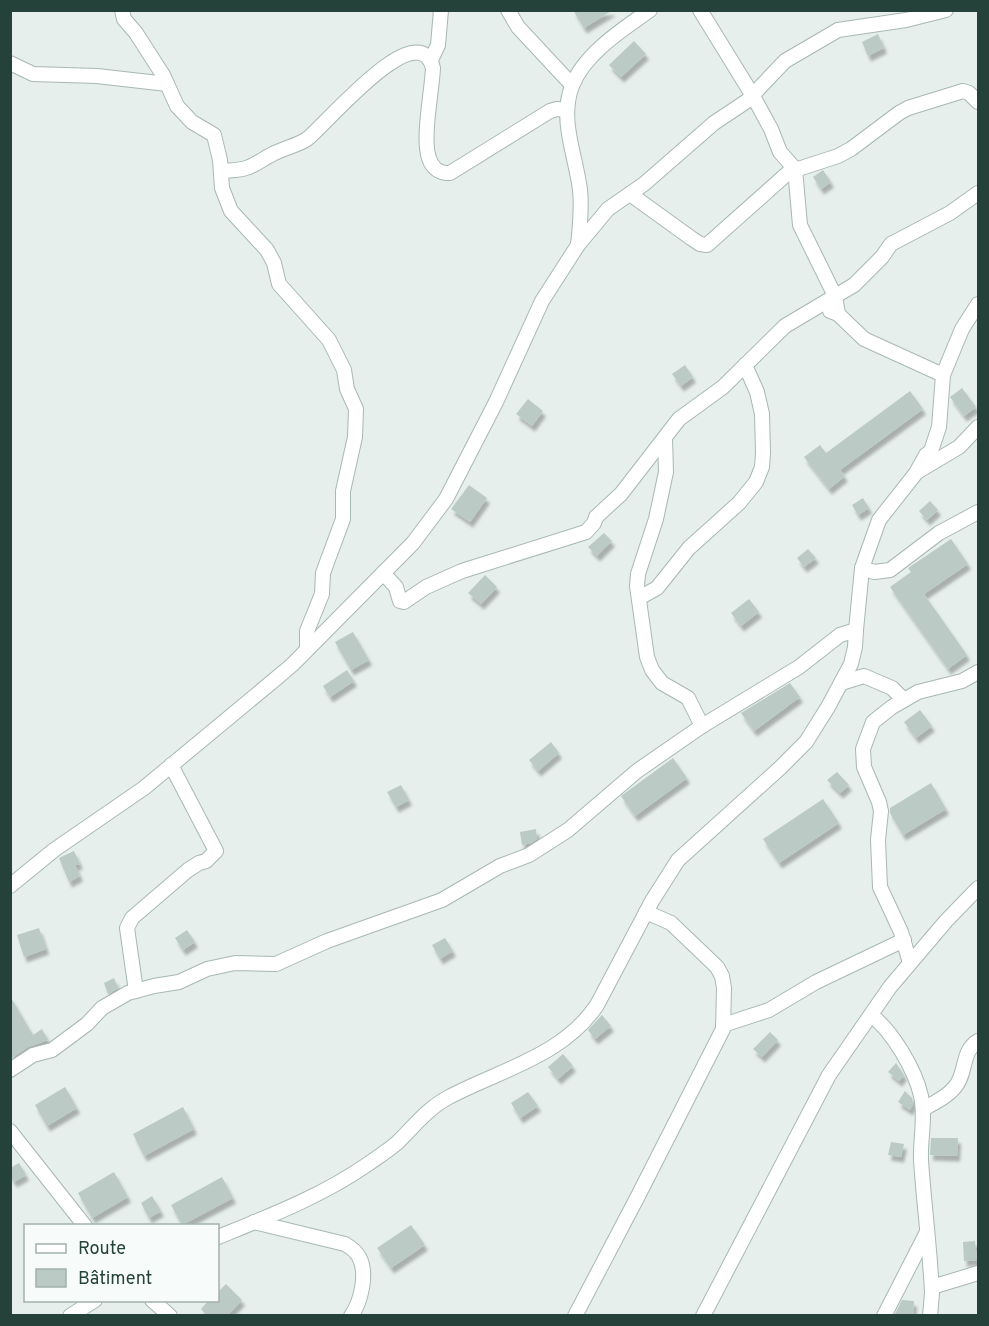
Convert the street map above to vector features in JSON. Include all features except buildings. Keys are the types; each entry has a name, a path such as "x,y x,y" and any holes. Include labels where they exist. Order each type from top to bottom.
{"street":[{"path":"122,10 124,19 136,33 166,84 171,98 186,116 214,135 222,189 233,216 267,250 274,263 279,284 329,340 344,370 347,389 356,409 355,437 343,491 343,519 323,573 322,594 307,631 307,650"},
{"path":"431,60 438,45 441,10"},
{"path":"508,10 518,27 572,85"},
{"path":"578,245 580,189 567,110 572,85 592,56 609,39 650,10"},
{"path":"700,10 753,96 771,129 780,152 795,169 800,225 835,297 838,314"},
{"path":"10,886 54,850 144,788 273,681 413,543 446,499 491,411 542,301 578,245 608,209 644,184 714,123 753,96 785,61 838,30 906,20 946,10"},
{"path":"221,171 246,168 276,152 306,140 358,88 405,55 420,51 431,60 433,68 427,147 431,163 439,171 450,173 550,111 567,110"},
{"path":"10,63 33,74 97,76 166,84"},
{"path":"630,194 691,238 707,245 780,179 795,169 838,156 851,149 908,108 963,91 969,93 978,102"},
{"path":"383,573 396,587 400,601 404,602 426,587 462,571 586,532 596,517 621,494 679,419 723,387 785,326 854,285 882,257 891,244 950,213 978,193"},
{"path":"219,1237 303,1202 367,1165 395,1145 430,1109 448,1097 542,1054 578,1027 597,1005 646,912 678,860 806,742 851,664 855,647 862,568 879,520 931,451 939,427 943,375 962,329 978,304"},
{"path":"817,306 838,314 864,339 943,375"},
{"path":"639,598 657,588 689,548 739,503 756,482 762,467 762,414 757,392 745,365"},
{"path":"916,473 959,447 978,426"},
{"path":"665,438 666,472 656,519 638,574 639,598 647,657 652,670 662,683 688,698 702,726"},
{"path":"862,568 874,572 890,570 939,532 978,512"},
{"path":"10,1070 33,1055 52,1050 87,1024 102,1008 128,993 179,982 207,969 235,963 276,964 327,941 442,900 494,869 529,855 568,830 637,771 702,726 799,667 840,635 856,630"},
{"path":"910,963 904,940 880,887 878,840 881,811 862,759 863,748 873,722 904,700 918,692 962,681 978,672"},
{"path":"841,682 864,676 892,688 904,700"},
{"path":"136,991 127,928 132,918 188,870 206,861 216,851 171,765"},
{"path":"703,1316 829,1075 910,963 978,888"},
{"path":"575,1316 715,1048 723,1025 724,988 717,966 671,923 646,912"},
{"path":"723,1025 769,1010 816,982 904,940"},
{"path":"871,1015 885,1028 904,1058 921,1094 923,1109 921,1158 932,1287 930,1316"},
{"path":"923,1109 955,1088 960,1080 970,1048 978,1041"},
{"path":"10,1131 83,1224"},
{"path":"254,1222 345,1244 352,1249 360,1258 363,1283 361,1297 351,1316"},
{"path":"884,1316 927,1233"},
{"path":"932,1287 978,1273"},
{"path":"70,1316 92,1302"},
{"path":"154,1302 170,1316"}]}
